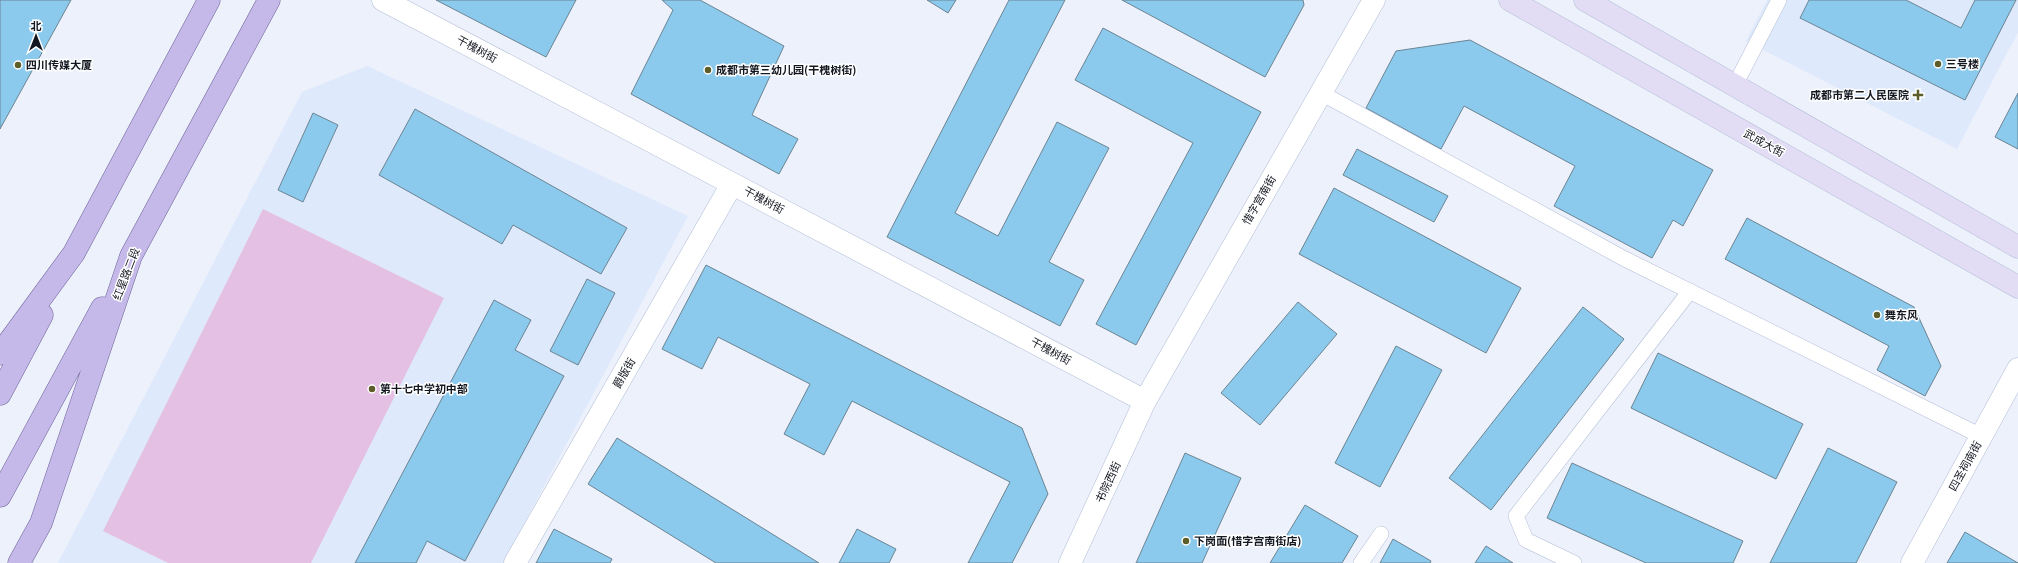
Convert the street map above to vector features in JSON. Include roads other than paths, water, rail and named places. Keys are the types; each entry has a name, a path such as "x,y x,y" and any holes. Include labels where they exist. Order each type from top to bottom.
{"main road":[{"path":"0,394 209,0"},
{"name":"红星路二段","path":"19,563 41,523 131,256 269,0"},
{"name":"武成大街","path":"1510,0 2018,287"},
{"path":"1585,0 2018,247"},
{"path":"0,354 74,253"},
{"path":"0,496 131,256"}],"street":[{"name":"干槐树街","path":"383,0 1145,400"},
{"name":"惜字宫南街","path":"1145,400 1374,0"},
{"name":"爵版街","path":"515,563 732,184"},
{"name":"四圣祠南街","path":"1912,563 2018,369"},
{"name":"书院西街","path":"1070,563 1145,400"}],"lane":[{"path":"1735,85 1779,0"},
{"path":"1321,93 1623,258 1981,436"},
{"path":"1574,563 1526,540 1516,516 1690,291"},
{"path":"1361,563 1381,534"}],"place":[{"name":"三号楼","path":"1938,64"},
{"name":"四川传媒大厦","path":"18,65"},
{"name":"成都市第三幼儿园(干槐树街)","path":"708,70"},
{"name":"成都市第二人民医院","path":"1918,95"},
{"name":"舞东风","path":"1877,315"},
{"name":"第十七中学初中部","path":"372,389"},
{"name":"下岗面(惜字宫南街店)","path":"1186,541"}]}
